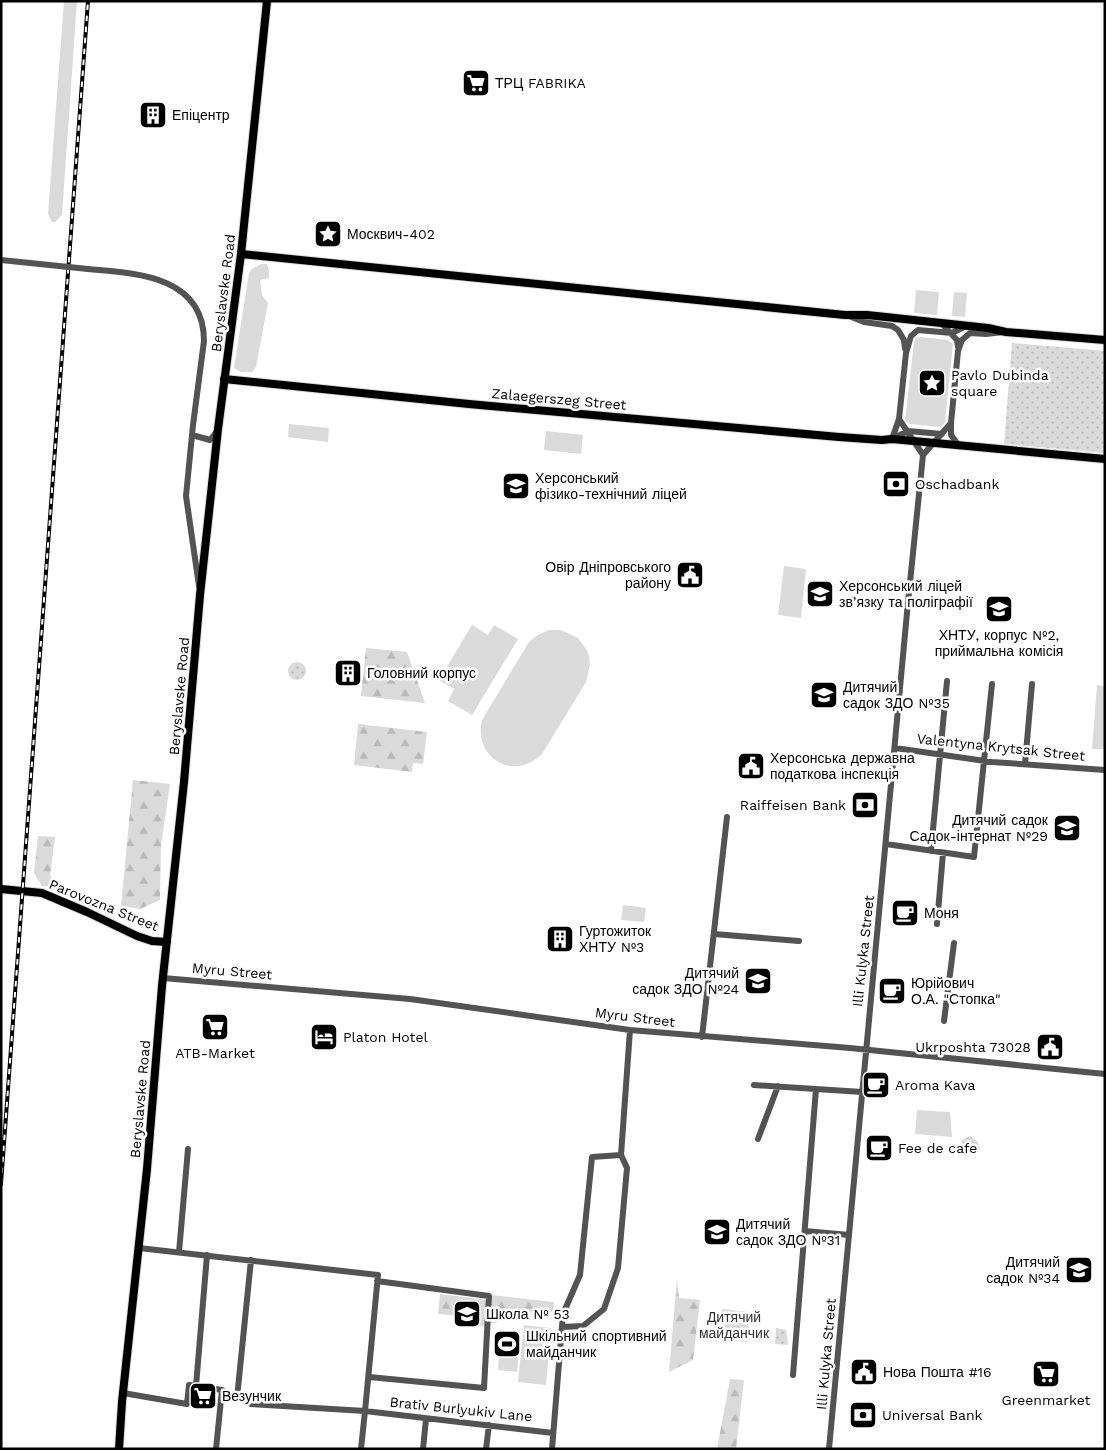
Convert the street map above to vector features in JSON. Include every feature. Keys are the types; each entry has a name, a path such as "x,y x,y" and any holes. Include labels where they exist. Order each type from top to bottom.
{"main road":[{"name":"Beryslavske Road","path":"118,1449 139,1248 163,978 184,782 200,595 224,379 241,254 268,1"},
{"path":"241,254 845,315 867,315 988,328 1006,332 1105,340"},
{"name":"Zalaegerszeg Street","path":"224,379 469,404 959,446"},
{"path":"959,446 1105,459"},
{"name":"Parovozna Street","path":"1,889 42,894 87,912 138,936 152,941 167,942"}],"street":[{"path":"1,260 135,274 158,280 184,293 197,308 204,329 204,341 193,420 186,496 200,595"},
{"path":"845,315 864,322 892,326 898,330 904,340 906,353"},
{"path":"942,324 957,340 958,351 951,435 959,446"},
{"path":"892,439 899,419 906,353 911,336 918,330 952,333 966,326"},
{"path":"958,351 962,340 970,333 1006,332"},
{"path":"899,419 923,455 951,423"},
{"path":"192,435 210,440 218,429"},
{"path":"892,439 908,431 942,434"},
{"name":"Illi Kulyka Street","path":"829,1449 908,593 923,455"},
{"path":"931,851 947,681"},
{"path":"886,844 974,857 992,684"},
{"path":"1025,764 1032,684"},
{"name":"Valentyna Krytsak Street","path":"895,748 984,761 1105,770"},
{"path":"702,1037 727,817"},
{"path":"937,924 943,853"},
{"path":"714,934 799,941"},
{"path":"944,1021 954,943"},
{"name":"Myru Street","path":"163,978 410,999 630,1030 866,1050 1105,1074"},
{"path":"562,1327 583,1326 604,1309 618,1268 627,1168 621,1155 630,1030"},
{"path":"754,1084 862,1092"},
{"path":"758,1140 778,1086"},
{"path":"793,1375 816,1089"},
{"path":"179,1252 188,1149"},
{"path":"552,1449 563,1314 580,1275 592,1157 621,1155"},
{"path":"805,1232 849,1235"},
{"path":"139,1248 251,1260 489,1296 484,1388 369,1377"},
{"path":"196,1386 207,1255"},
{"path":"123,1393 187,1404 190,1385 222,1390 237,1398 251,1260"},
{"path":"361,1449 378,1278"},
{"path":"216,1449 222,1390"},
{"name":"Brativ Burlyukiv Lane","path":"237,1398 251,1404 365,1411 553,1433"},
{"path":"423,1449 426,1418"},
{"path":"486,1449 489,1425"}],"green space":[{"path":"64,1 77,1 62,215 55,222 52,222 48,214"},
{"path":"261,264 267,264 269,270 269,278 260,280 262,295 268,303 256,367 252,372 241,372 234,368 249,273"},
{"path":"916,290 939,292 937,315 914,313"},
{"path":"954,292 967,293 965,317 952,316"},
{"path":"916,338 948,340 953,344 945,422 941,427 910,424 905,420 914,342"},
{"path":"1012,343 1105,351 1105,453 1004,444"},
{"path":"289,424 329,428 328,442 288,437"},
{"path":"546,431 583,435 581,454 544,450"},
{"path":"784,566 806,569 801,618 778,615"},
{"path":"472,625 488,635 494,625 518,639 472,715 448,701 454,689 439,680"},
{"path":"549,630 561,630 578,638 588,652 590,664 586,682 542,754 531,762 520,766 508,766 498,762 490,755 484,745 481,734 482,720 529,642"},
{"path":"366,648 407,652 425,703 361,696"},
{"path":"297,662 303,665 306,671 303,677 297,680 291,677 288,671 291,665"},
{"path":"1097,685 1105,686 1105,749 1092,749"},
{"path":"358,724 427,732 423,764 413,763 412,772 354,765"},
{"path":"133,780 170,784 161,845 160,900 140,909 121,906"},
{"path":"38,836 55,837 50,876 56,879 57,887 42,886 34,873"},
{"path":"623,905 646,908 644,922 621,920"},
{"path":"917,1110 950,1112 952,1137 915,1134"},
{"path":"970,1136 978,1142 980,1150 963,1148 962,1140"},
{"path":"677,1279 679,1298 700,1300 693,1360 669,1372"},
{"path":"440,1294 486,1300 486,1327 476,1325 475,1317 438,1314"},
{"path":"491,1295 554,1302 553,1312 531,1312 491,1324"},
{"name":"Дитячий майданчик","path":"722,1309 750,1312 747,1342 718,1338"},
{"path":"524,1325 551,1328 546,1385 518,1382"},
{"path":"776,1328 786,1330 788,1345 775,1344"},
{"name":"Шкільний спортивний майданчик","path":"495,1332 520,1334 517,1372 498,1370 499,1355 493,1354"},
{"path":"730,1379 744,1380 736,1449 717,1449"}],"railway":[{"path":"1,1184 88,1"}],"place":[{"name":"ТРЦ FABRIKA","path":"476,83"},
{"name":"Епіцентр","path":"153,115"},
{"name":"Москвич-402","path":"328,234"},
{"name":"Pavlo Dubinda square","path":"932,383"},
{"name":"Oschadbank","path":"896,484"},
{"name":"Херсонський фізико-технічний ліцей","path":"516,486"},
{"name":"Овір Дніпровського району","path":"690,575"},
{"name":"Херсонський ліцей зв’язку та поліграфії","path":"820,594"},
{"name":"ХНТУ, корпус №2, приймальна комісія","path":"999,609"},
{"name":"Головний корпус","path":"348,673"},
{"name":"Дитячий садок ЗДО №35","path":"824,695"},
{"name":"Херсонська державна податкова інспекція","path":"751,766"},
{"name":"Raiffeisen Bank","path":"865,805"},
{"name":"Дитячий садок Садок-інтернат №29","path":"1067,828"},
{"name":"Моня","path":"905,913"},
{"name":"Гуртожиток ХНТУ №3","path":"560,939"},
{"name":"Дитячий садок ЗДО №24","path":"758,981"},
{"name":"Юрійович О.А. \"Стопка\"","path":"892,991"},
{"name":"ATB-Market","path":"215,1027"},
{"name":"Platon Hotel","path":"324,1037"},
{"name":"Ukrposhta 73028","path":"1050,1047"},
{"name":"Aroma Kava","path":"876,1085"},
{"name":"Fee de cafe","path":"879,1148"},
{"name":"Дитячий садок ЗДО №31","path":"717,1232"},
{"name":"Дитячий садок №34","path":"1079,1270"},
{"name":"Школа № 53","path":"467,1314"},
{"name":"Шкільний спортивний майданчик","path":"507,1344"},
{"name":"Нова Пошта #16","path":"864,1372"},
{"name":"Greenmarket","path":"1046,1374"},
{"name":"Везунчик","path":"203,1396"},
{"name":"Universal Bank","path":"863,1415"}]}
